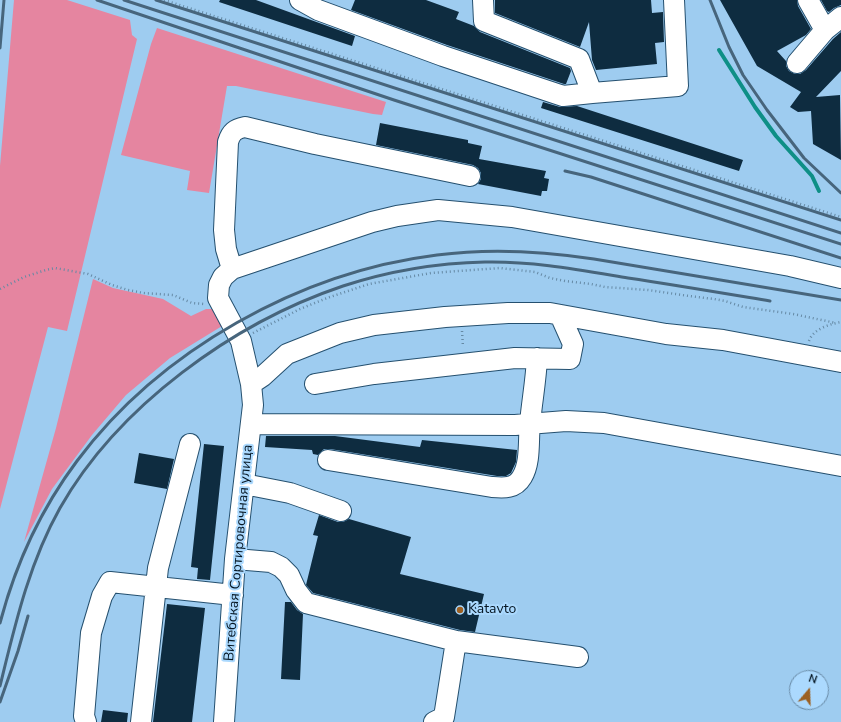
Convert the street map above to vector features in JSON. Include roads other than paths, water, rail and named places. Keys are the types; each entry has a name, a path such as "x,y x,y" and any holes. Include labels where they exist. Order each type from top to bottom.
{"street":[{"path":"300,0 321,5 443,56 563,96 678,86 674,0"},
{"path":"483,0 484,21 579,59 592,93"},
{"path":"808,0 825,30"},
{"path":"797,63 825,30 841,18"},
{"path":"470,176 315,144 245,127 236,129 230,135 228,142 224,214 226,249 232,269 372,222 397,216 438,210 512,217 776,263 841,278"},
{"name":"Витебская Сортировочная улица","path":"224,722 235,559 253,405 251,384 241,342 218,298 218,286 223,277 232,269"},
{"path":"251,384 287,354 340,333 374,325 508,312 550,313 666,334 723,340 841,362"},
{"path":"316,384 374,374 515,358 570,359 573,344 560,315"},
{"path":"328,460 492,487 507,488 515,485 522,478 526,466 537,358"},
{"path":"251,424 515,425 566,421 604,422 841,466"},
{"path":"141,722 158,568 190,444"},
{"path":"244,484 290,493 341,511"},
{"path":"235,559 271,562 281,567 289,574 296,590 306,603 456,642 578,657"},
{"path":"86,722 84,716 91,633 102,596 110,582 233,595"},
{"path":"434,722 444,717 456,642"}],"waterway":[{"path":"719,50 755,107 776,136 812,176 819,191"}],"railway":[{"path":"0,48 4,0"},
{"path":"97,0 394,100 841,244"},
{"path":"124,0 841,233"},
{"path":"156,0 841,220"},
{"path":"710,0 729,47 743,75 767,110 804,158 841,193"},
{"path":"565,171 591,177 841,258"},
{"path":"0,623 21,559 41,518 64,479 77,461 111,421 149,384 191,352 237,323 285,298 335,279 386,264 437,255 516,251 594,259 841,300"},
{"path":"0,686 11,640 31,572 49,529 60,508 84,471 113,435 146,403 182,373 220,346 261,322 302,302 343,286 378,276 431,266 485,262 521,263 556,267 770,301"},
{"path":"0,702 18,651 28,616"}],"place":[{"name":"Katavto","path":"460,610"}]}
